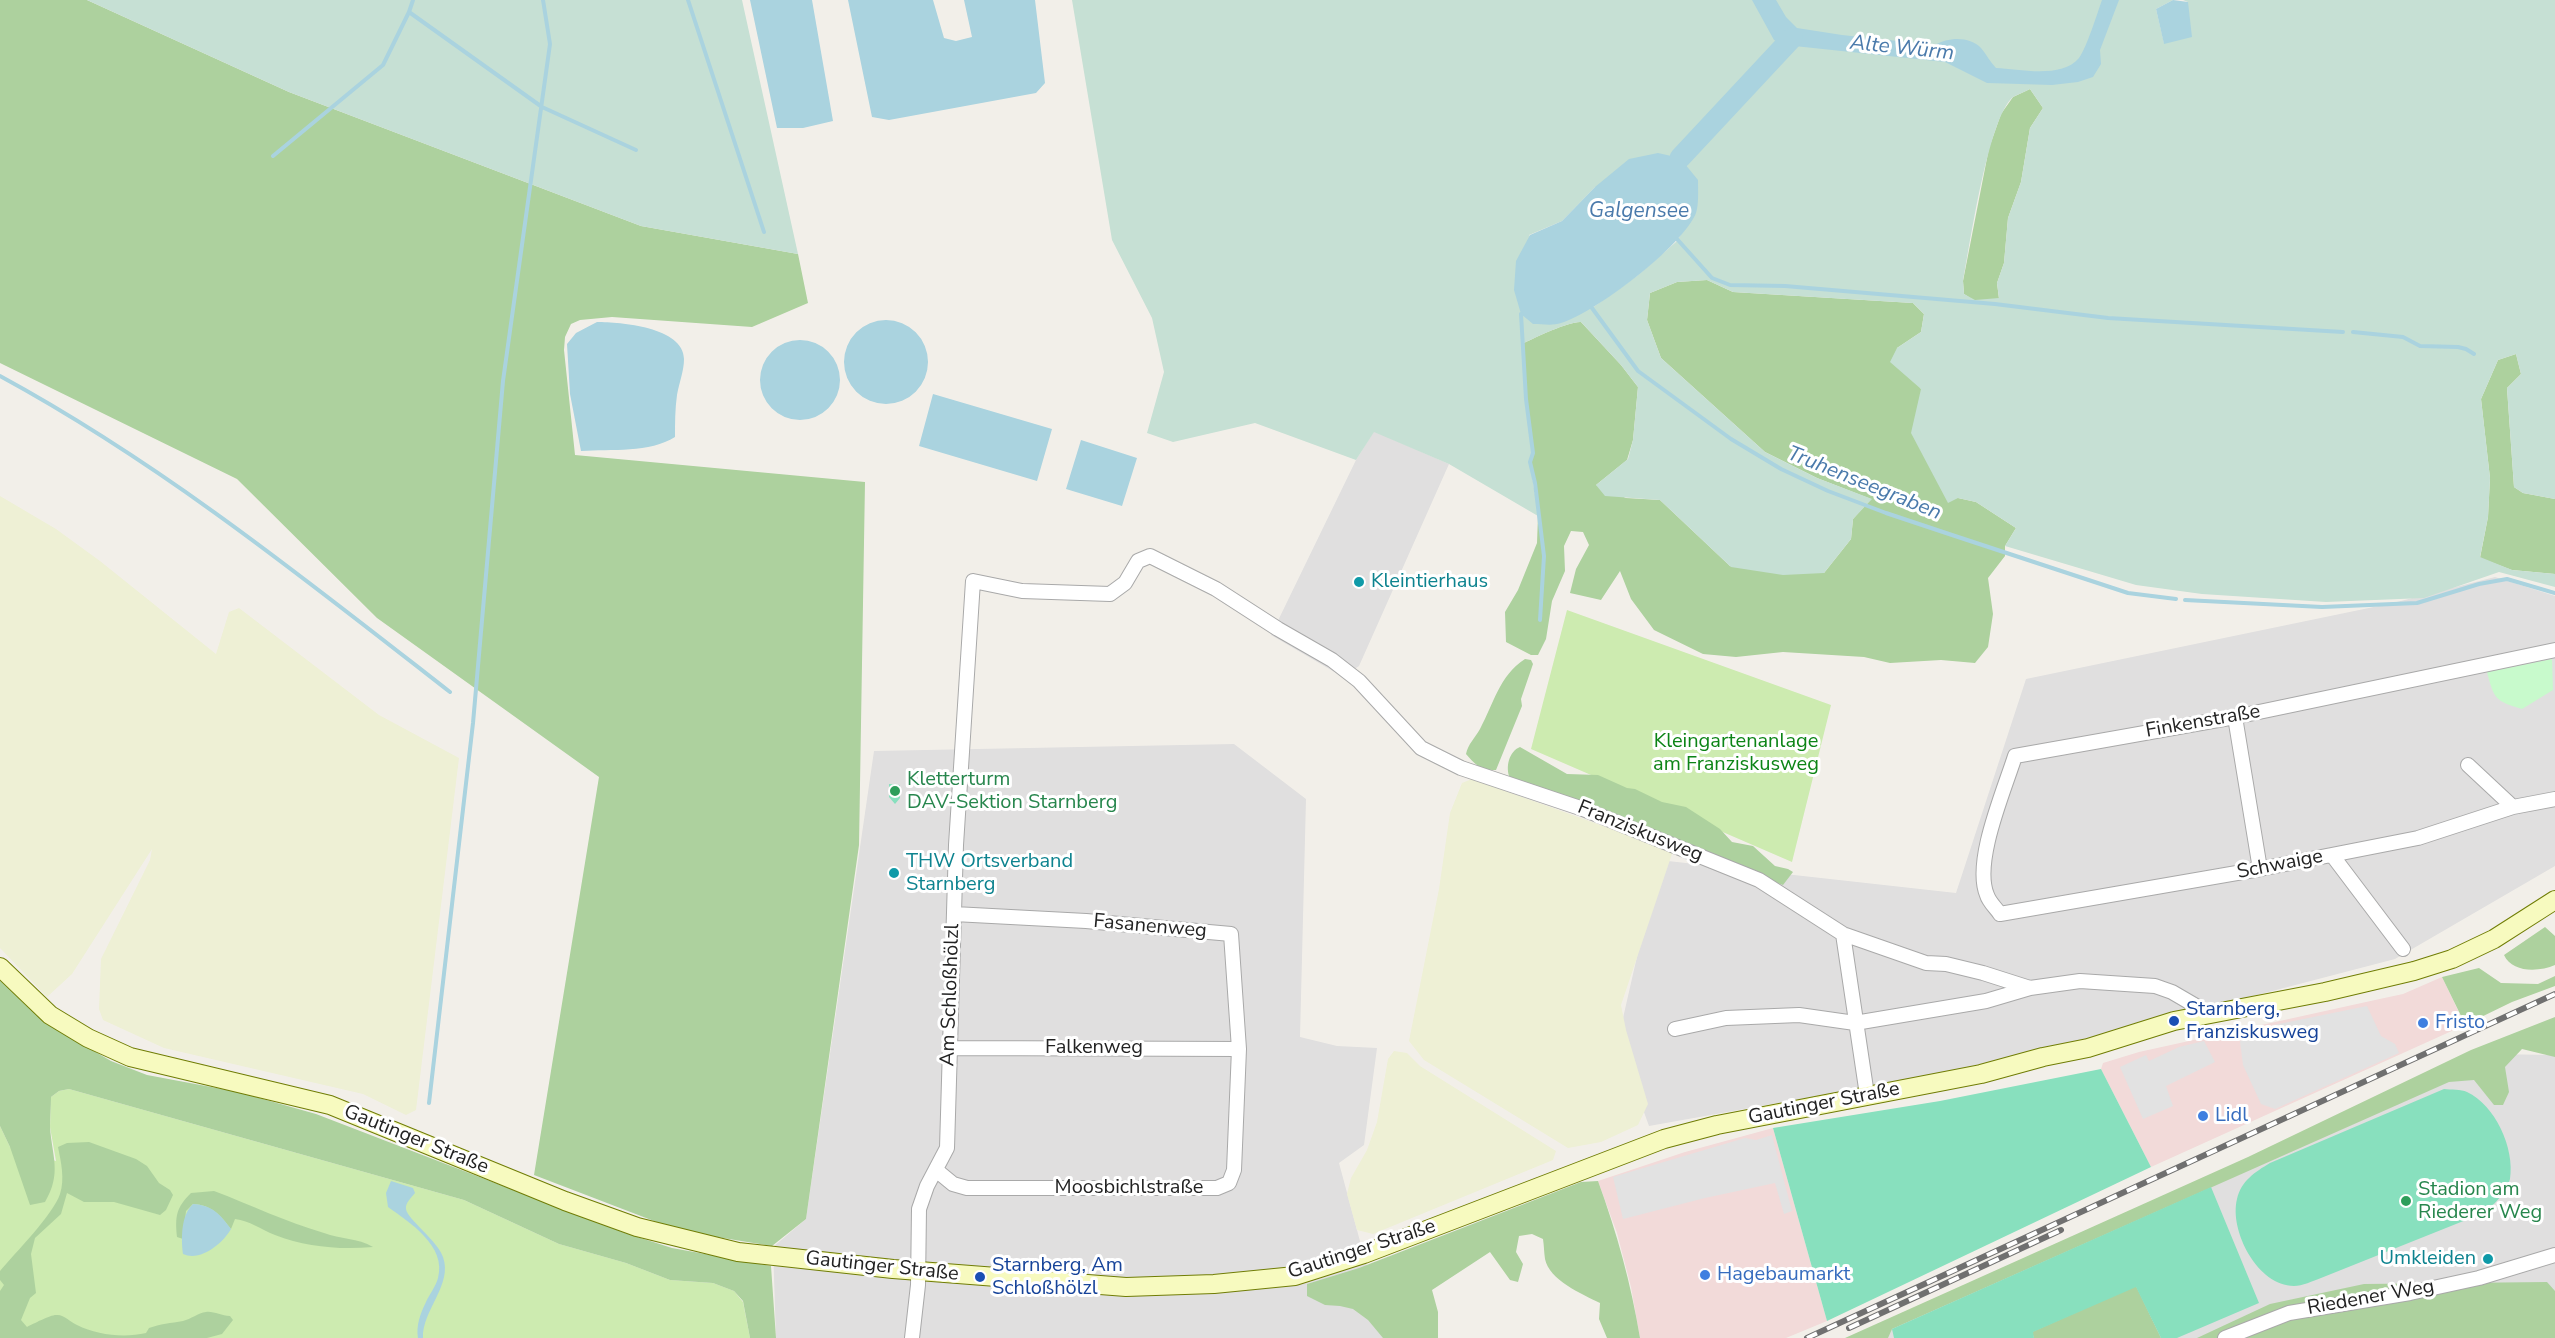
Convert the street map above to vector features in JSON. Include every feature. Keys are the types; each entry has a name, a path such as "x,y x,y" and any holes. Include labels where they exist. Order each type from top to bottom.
{"main road":[{"name":"Gautinger Straße","path":"0,967 50,1015 88,1038 130,1057 330,1106 566,1201 637,1227 738,1252 918,1271 1126,1287 1214,1284 1294,1276 1364,1254 1664,1139 1717,1125 1981,1074 2043,1057 2088,1048 2174,1021 2325,992 2414,971 2452,959 2512,929 2555,900"}],"street":[{"name":"Franziskusweg","path":"1125,583 1138,561 1150,556 1216,589 1278,630 1332,660 1359,681 1421,748 1461,768 1583,809 1759,880 1843,934 1926,963 1946,964 2030,988 2080,981 2155,986 2172,992 2208,1013"},
{"name":"Am Schloßhölzl","path":"912,1338 918,1271 919,1209 927,1186 947,1148 956,845 973,581 1022,591 1095,595 1110,594 1125,583"},
{"name":"Finkenstraße","path":"2000,914 1987,896 1983,879 1983,855 2015,756 2235,717 2555,650"},
{"path":"2235,717 2260,869"},
{"path":"2468,765 2513,807"},
{"name":"Schwaige","path":"2000,914 2260,869 2418,838 2513,807 2555,799"},
{"path":"2332,855 2403,949"},
{"name":"Fasanenweg","path":"954,914 1086,921 1231,934 1239,1049"},
{"path":"1843,934 1868,1095"},
{"path":"1674,1029 1726,1018 1799,1015 1855,1023 1986,1001 2030,988"},
{"name":"Falkenweg","path":"949,1048 1239,1049"},
{"name":"Moosbichlstraße","path":"936,1170 953,1184 967,1188 1217,1188 1229,1183 1234,1170 1239,1049"},
{"name":"Riedener Weg","path":"2225,1338 2289,1312 2478,1278 2555,1255"}],"shaded area":[{"path":"1374,431 1449,464 1359,666 1343,677 1271,635 1356,460"},
{"path":"2495,577 2555,596 2555,866 2395,959 1985,1066 1649,1126 1618,1040 1659,860 1956,893 2026,679 2393,603"},
{"path":"1234,744 1306,799 1300,1037 1337,1046 1377,1048 1364,1145 1339,1163 1386,1338 776,1338 773,1247 806,1219 874,751"},
{"path":"2442,977 2465,1025 2151,1167 2101,1069 2103,1063 2139,1052 2403,994"},
{"path":"2367,1006 2381,1036 2395,1044 2399,1053 2275,1109 2261,1104 2243,1065 2240,1041 2274,1025"},
{"path":"2204,1041 2215,1062 2166,1086 2173,1106 2143,1119 2120,1067 2146,1055 2149,1061 2179,1047"},
{"path":"2488,1054 2555,1055 2555,1338 1871,1338 2210,1187 2220,1179"},
{"path":"1773,1128 1827,1321 1786,1338 1640,1338 1631,1287 1617,1233 1598,1181 1685,1152"},
{"path":"1772,1135 1792,1211 1784,1214 1775,1183 1623,1219 1613,1177 1745,1138 1756,1140"}],"green space":[{"path":"0,0 87,0 289,92 641,226 798,254 808,303 752,327 612,317 580,320 571,324 565,337 564,350 575,455 865,482 859,845 806,1219 772,1246 680,1231 534,1175 599,777 377,618 237,479 0,363"},
{"path":"87,0 742,0 798,254 641,226 289,92"},
{"path":"1072,0 2173,0 2156,9 2164,43 2188,2 2183,0 2555,0 2555,499 2523,493 2514,487 2507,388 2521,374 2516,354 2498,360 2481,399 2490,478 2488,517 2480,557 2512,570 2555,574 2555,587 2499,572 2424,598 2326,602 2202,594 2136,585 2005,546 2016,528 1976,502 1958,498 1948,503 1911,433 1921,389 1890,362 1897,348 1921,332 1924,314 1913,303 1733,292 1707,280 1677,282 1650,293 1647,320 1661,358 1765,452 1817,478 1872,499 1853,519 1851,539 1824,573 1783,575 1731,567 1660,500 1605,496 1596,485 1628,459 1633,440 1638,387 1581,322 1544,333 1524,343 1526,399 1533,453 1532,474 1538,516 1449,464 1374,432 1356,460 1255,423 1173,442 1147,433 1164,372 1152,318 1112,240","holes":["2030,89 2043,108 2030,128 2021,182 2008,218 2004,263 1997,283 1999,298 1975,300 1964,294 1963,281 1988,155 2004,109 2013,97","1595,187 1696,212 1676,242 1637,276 1592,308 1529,235 1562,221"]},
{"path":"2030,89 2043,108 2030,128 2021,182 2008,218 2004,263 1997,283 1999,299 1975,301 1964,294 1963,281 1989,148 2001,114 2013,97"},
{"path":"1707,280 1733,292 1913,303 1924,314 1921,332 1897,348 1921,389 1958,498 1976,502 2016,528 2005,546 2005,556 1988,578 1993,614 1988,647 1975,663 1941,660 1890,663 1864,657 1783,652 1736,657 1703,654 1654,630 1631,599 1620,571 1601,600 1570,593 1576,569 1589,545 1583,532 1571,531 1564,546 1565,571 1552,601 1546,639 1538,655 1531,655 1506,642 1505,612 1518,590 1537,543 1538,516 1535,483 1530,462 1533,453 1526,399 1524,343 1569,324 1581,322 1638,387 1633,440 1627,460 1596,485 1626,498 1660,500 1730,566 1824,573 1851,539 1853,519 1871,499 1817,478 1765,452 1661,358 1647,320 1650,293 1677,282"},
{"path":"2516,354 2521,374 2507,388 2514,487 2523,493 2555,499 2555,574 2512,570 2480,558 2488,517 2490,478 2481,399 2498,360"},
{"path":"0,496 56,529 100,561 216,654 229,612 239,608 379,715 459,758 416,1110 406,1115 363,1094 164,1048 103,1020 99,1009 101,959 150,860 152,849 72,974 47,997 0,948"},
{"name":"Kleingartenanlage am Franziskusweg","path":"1567,610 1831,705 1792,862 1531,749"},
{"path":"1525,659 1531,660 1533,664 1521,699 1522,706 1496,770 1483,768 1469,758 1466,754 1467,750 1503,682 1509,673"},
{"path":"2552,659 2553,690 2522,709 2506,704 2497,698 2487,672"},
{"path":"1520,747 1567,774 1598,775 1662,802 1686,807 1720,829 1732,842 1753,846 1775,866 1793,872 1783,885 1729,866 1510,778 1509,760 1513,752"},
{"path":"1472,779 1673,851 1621,1005 1648,1104 1638,1125 1601,1142 1568,1148 1424,1060 1409,1041 1439,889 1450,813 1462,783"},
{"name":"Kletterturm DAV-Sektion Starnberg","path":"889,784 900,785 900,798 895,804 889,797"},
{"path":"2545,927 2555,936 2555,965 2534,970 2519,968 2508,961 2504,955"},
{"path":"2479,968 2501,983 2538,984 2555,976 2555,986 2512,1002 2475,1020 2464,1022 2442,977"},
{"path":"0,979 46,1023 111,1061 147,1075 238,1092 316,1114 625,1233 672,1248 771,1266 776,1338 750,1338 743,1301 734,1291 713,1283 670,1280 626,1263 559,1244 464,1200 69,1089 59,1091 51,1097 50,1127 55,1173 50,1192 45,1202 30,1205 10,1147 0,1126"},
{"path":"2555,1017 2555,1057 2522,1049 2505,1067 2509,1092 2503,1105 2494,1105 2474,1080 2449,1082 1892,1329 1888,1338 1845,1338 2248,1157 2471,1050"},
{"path":"1394,1051 1407,1053 1420,1066 1556,1151 1553,1160 1373,1234 1357,1230 1347,1194 1351,1178 1367,1150 1377,1122 1388,1059"},
{"path":"2101,1069 2151,1167 1827,1321 1773,1128 1940,1101"},
{"path":"69,1089 464,1200 559,1244 626,1263 670,1280 713,1283 734,1291 743,1302 750,1338 0,1338 0,1126 10,1147 56,1161 50,1127 51,1097 59,1091"},
{"path":"2444,1089 2465,1091 2477,1098 2494,1117 2506,1141 2511,1167 2510,1179 2503,1193 2486,1212 2300,1285 2281,1284 2258,1267 2242,1241 2237,1226 2237,1199 2249,1178 2270,1163"},
{"path":"89,1142 136,1159 147,1166 159,1183 170,1190 173,1195 166,1210 160,1215 114,1202 84,1202 67,1193 61,1214 35,1238 31,1254 36,1293 30,1298 21,1320 27,1327 50,1316 59,1315 93,1331 111,1335 129,1335 146,1333 149,1328 183,1321 209,1312 230,1316 233,1320 222,1334 207,1338 0,1338 0,1291 4,1285 0,1280 0,1271 42,1223 56,1203 62,1182 58,1147 67,1143"},
{"path":"1598,1181 1623,1259 1640,1338 1607,1338 1599,1319 1600,1303 1559,1280 1548,1267 1543,1239 1532,1234 1519,1236 1516,1252 1523,1264 1518,1282 1510,1280 1490,1252 1432,1290 1438,1312 1438,1338 1383,1338 1368,1320 1353,1309 1325,1305 1307,1296 1307,1284 1359,1268 1581,1182"},
{"path":"2211,1187 2259,1303 2177,1338 2161,1338 2136,1287 2033,1332 2034,1338 1894,1338 1892,1329"},
{"path":"214,1191 296,1224 373,1247 336,1248 311,1245 287,1239 235,1219 231,1229 215,1212 205,1206 193,1204 186,1211 183,1239 177,1237 176,1223 179,1208 186,1198 191,1193"},
{"path":"2547,1282 2555,1291 2555,1338 2197,1338 2270,1304 2364,1284"},
{"path":"2136,1286 2161,1338 2034,1338 2032,1332"}],"water":[{"path":"750,0 812,0 833,121 803,128 777,128"},
{"path":"848,0 933,0 944,38 956,41 972,37 964,0 1035,0 1045,83 1036,93 889,120 872,117"},
{"name":"Alte Würm","path":"1752,0 1776,0 1786,17 1797,28 1935,45 1952,39 1971,41 1981,48 1996,68 2051,71 2062,69 2079,58 2102,0 2119,0 2100,50 2101,64 2093,77 2078,82 2052,85 1987,83 1945,62 1785,45 1774,40"},
{"path":"2173,0 2188,2 2192,37 2164,44 2156,9"},
{"name":"Galgensee","path":"1658,153 1680,158 1698,180 1697,209 1688,227 1657,260 1595,306 1558,324 1533,324 1521,314 1514,290 1516,261 1530,235 1562,221 1595,187 1629,159"},
{"path":"878,320 894,320 910,327 921,338 928,354 925,378 916,392 894,404 878,404 862,397 851,386 844,370 844,354 851,338 862,327"},
{"path":"597,322 649,328 663,333 681,348 684,364 676,400 675,437 654,446 642,448 581,451 570,394 567,344 576,333"},
{"path":"800,340 815,343 828,352 837,365 840,380 837,395 828,408 815,417 800,420 785,417 772,408 763,395 760,380 763,365 772,352 785,343"},
{"path":"933,394 1052,429 1037,481 919,446"},
{"path":"1081,440 1137,458 1122,506 1066,489"},
{"path":"391,1181 413,1188 415,1193 406,1209 443,1257 444,1278 427,1317 423,1338 418,1338 419,1320 438,1278 437,1256 432,1245 424,1236 388,1207 386,1193"},
{"path":"193,1204 215,1211 231,1229 211,1250 190,1256 183,1254 182,1234 186,1214"}],"waterway":[{"path":"273,156 383,65 413,0"},
{"path":"429,1103 473,723 503,381 550,44 543,0"},
{"path":"688,0 764,232"},
{"path":"409,12 542,107 636,150"},
{"path":"1680,158 1792,38"},
{"path":"1677,239 1712,278 1730,285 1785,286 1995,304 2108,318 2343,332"},
{"name":"Truhenseegraben","path":"1592,308 1638,371 1731,439 1781,469 1828,491 1886,513 2128,593 2176,599"},
{"path":"1521,314 1526,399 1533,453 1530,462 1535,483 1544,556 1540,620"},
{"path":"2353,332 2403,337 2420,346 2458,347 2474,354"},
{"path":"0,376 60,410 175,485 287,566 450,692"},
{"name":"Truhenseegraben","path":"2185,600 2322,607 2417,603 2479,584 2507,579 2555,593"}],"railway":[{"path":"1807,1338 2555,994"},
{"path":"1849,1328 2061,1230"}],"place":[{"name":"Kleintierhaus","path":"1359,582"},
{"name":"Kletterturm DAV-Sektion Starnberg","path":"895,791"},
{"name":"THW Ortsverband Starnberg","path":"894,873"},
{"name":"Starnberg, Franziskusweg","path":"2174,1021"},
{"name":"Fristo","path":"2423,1023"},
{"name":"Lidl","path":"2203,1116"},
{"name":"Stadion am Riederer Weg","path":"2406,1201"},
{"name":"Umkleiden","path":"2488,1259"},
{"name":"Hagebaumarkt","path":"1705,1275"},
{"name":"Starnberg, Am Schloßhölzl","path":"980,1277"}]}
